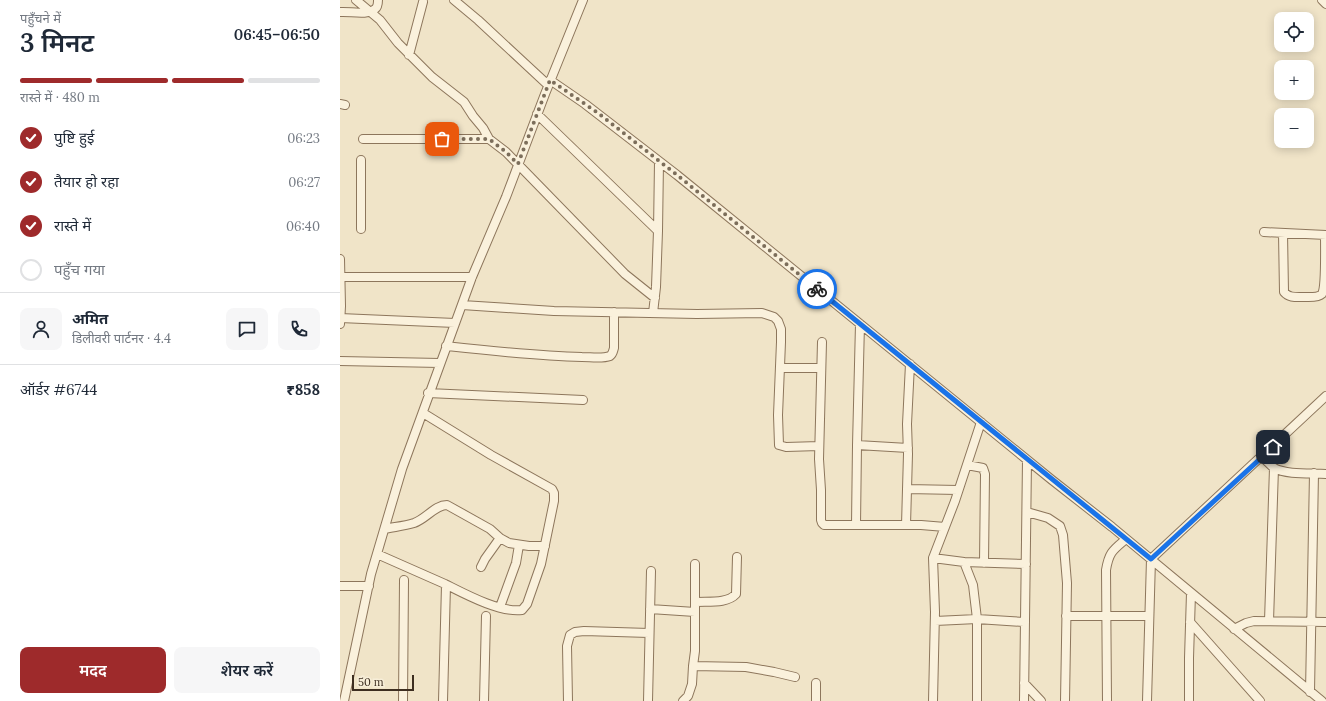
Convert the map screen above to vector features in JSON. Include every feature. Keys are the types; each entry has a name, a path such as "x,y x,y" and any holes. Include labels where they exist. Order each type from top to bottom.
{"street":[{"path":"356,0 380,20 409,55 432,77 464,102 473,116 484,128 489,139 506,152 625,274 654,298"},
{"path":"340,12 360,14 376,9 378,0"},
{"path":"454,0 550,81 585,104 659,162 982,422 1151,559 1318,700"},
{"path":"344,701 377,554 402,469 423,413 428,393 472,277 583,0"},
{"path":"1322,0 1326,4"},
{"path":"409,55 423,2"},
{"path":"537,114 658,231"},
{"path":"363,139 489,139"},
{"path":"361,160 361,229"},
{"path":"653,313 656,287 659,162"},
{"path":"1264,232 1326,235 1326,282 1321,294 1315,297 1292,297 1284,292 1283,233"},
{"path":"340,259 340,324"},
{"path":"341,277 472,277"},
{"path":"462,305 554,311 762,313 774,317 778,321 781,329 778,422 779,445 786,447 819,446"},
{"path":"446,346 519,354 566,357 610,356 613,353 614,348 614,312"},
{"path":"340,318 455,323"},
{"path":"856,525 860,324"},
{"path":"822,342 819,446 822,524 831,526 906,525 945,527"},
{"path":"340,361 440,363"},
{"path":"906,525 908,448 906,424 910,364"},
{"path":"780,368 821,368"},
{"path":"428,393 583,400"},
{"path":"1147,701 1151,559 1326,397"},
{"path":"377,554 482,601 516,611 522,610 527,604 541,564 554,501 554,493 552,489 491,456 423,413"},
{"path":"933,701 935,621 933,558 982,422"},
{"path":"857,445 908,448"},
{"path":"1262,457 1274,468 1292,472 1326,474"},
{"path":"1024,701 1027,460"},
{"path":"967,465 983,468 985,474 984,563"},
{"path":"1269,621 1274,468"},
{"path":"1310,692 1314,473"},
{"path":"907,489 958,490"},
{"path":"385,528 413,524 424,519 435,509 443,505 447,505 490,529 500,538 510,543 518,545 545,546"},
{"path":"1027,512 1048,518 1060,526 1062,531 1065,548 1065,701"},
{"path":"481,567 500,538"},
{"path":"1107,701 1107,561 1112,551 1126,539"},
{"path":"500,607 516,563 518,545"},
{"path":"695,602 727,600 736,594 737,557"},
{"path":"933,558 964,562 1026,564"},
{"path":"964,562 973,585 976,619 977,701"},
{"path":"683,701 688,696 692,684 695,564"},
{"path":"648,701 651,572"},
{"path":"403,701 404,580"},
{"path":"443,701 446,585"},
{"path":"340,586 369,586"},
{"path":"1189,701 1191,593"},
{"path":"650,609 695,612"},
{"path":"484,701 486,616"},
{"path":"1066,616 1149,616"},
{"path":"935,621 976,619 1024,622"},
{"path":"1234,629 1254,621 1326,622"},
{"path":"1190,622 1260,701"},
{"path":"568,701 567,646 570,636 575,632 584,631 649,633"},
{"path":"693,666 746,667 794,677"},
{"path":"816,683 816,701"},
{"path":"1024,683 1042,701"}],"way so far":[{"path":"442,139 489,139 506,152 518,164 550,80 598,113 817,289"}],"route":[{"path":"817,289 1151,559 1273,447"}]}
